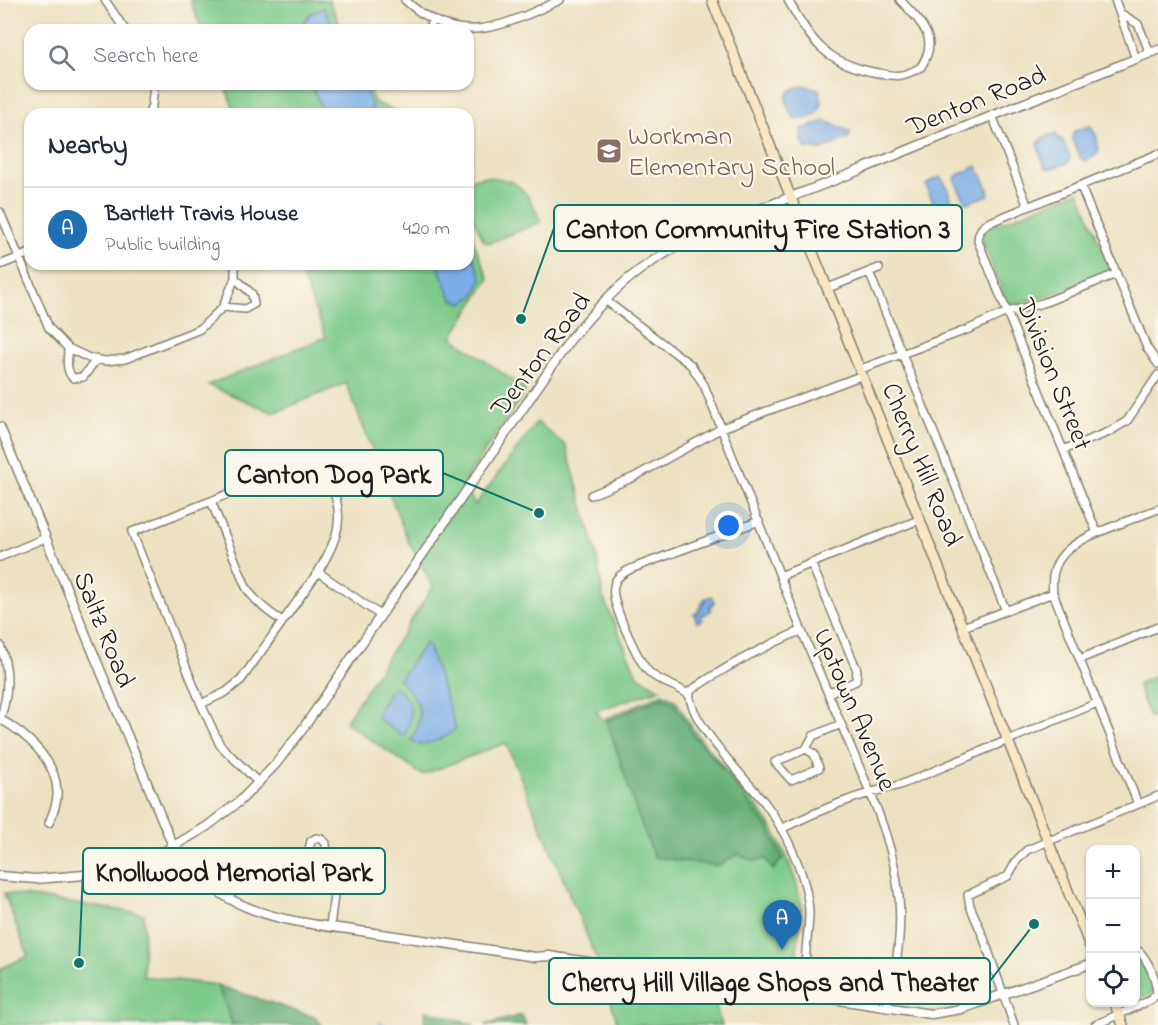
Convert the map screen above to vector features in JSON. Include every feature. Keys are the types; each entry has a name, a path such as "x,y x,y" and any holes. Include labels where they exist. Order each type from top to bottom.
{"main road":[{"name":"Cherry Hill Road","path":"712,0 1086,936"},
{"path":"1116,1007 1123,1025"}],"street":[{"path":"105,0 121,24"},
{"path":"405,0 440,24"},
{"path":"474,30 499,26 546,3 560,0"},
{"path":"788,0 815,43 832,58 851,68 900,77 921,67 928,54 929,43 926,32 900,0"},
{"path":"1114,0 1136,58"},
{"path":"1120,13 1138,24 1154,51"},
{"path":"431,24 432,20"},
{"name":"Denton Road","path":"0,876 36,879 109,873 141,862 173,846 222,816 259,783 298,735 570,340 604,300 638,272 678,246 722,225 1154,51"},
{"path":"151,108 153,90"},
{"path":"992,115 1028,207 1158,154"},
{"path":"1081,187 1147,348 1158,364"},
{"name":"Division Street","path":"1028,207 988,223 980,231 978,241 1097,533"},
{"path":"0,212 46,323 53,334 68,348 96,360 117,361 200,329 223,307 235,278 235,270"},
{"path":"0,265 24,256"},
{"path":"828,288 879,268"},
{"path":"869,272 1006,611"},
{"path":"591,495 634,477 722,428 1007,312 1043,303 1116,274"},
{"path":"223,307 245,309 254,304 252,294 235,278"},
{"name":"Uptown Avenue","path":"604,300 691,365 704,385 800,631 870,792 891,854 899,903 898,952 887,1008"},
{"path":"68,348 67,368 73,378 83,377 96,360"},
{"path":"1063,450 1109,432 1127,421 1158,375"},
{"name":"Saltz Road","path":"0,427 173,846 204,880 229,898 252,910 330,926 939,1014 1086,965"},
{"path":"201,704 226,692 241,680 318,572 334,543 339,515 334,489 320,456 132,532 201,704 220,746 259,783"},
{"path":"211,501 246,587 262,607 282,621"},
{"path":"1138,804 1053,593 1052,582 1057,563 1074,544 1158,509"},
{"path":"780,576 921,519"},
{"path":"689,695 682,689 659,680 645,667 635,650 613,595 616,580 633,568 759,521"},
{"path":"0,557 45,538"},
{"path":"811,564 857,670 855,681 828,693"},
{"path":"318,572 380,615"},
{"path":"963,627 1053,593"},
{"path":"1080,659 1158,627"},
{"path":"800,631 738,660 690,691 689,701 702,725 766,804 781,829 800,870 809,913 806,996"},
{"path":"0,645 6,664 8,682 6,700 0,719 32,741 52,772 57,790 55,808 49,823"},
{"path":"781,829 824,808 870,792 900,785 1097,703"},
{"path":"806,749 814,754 819,768 791,780 775,762 806,749 813,736 841,724"},
{"path":"1014,1025 968,895 1008,876 1017,860 1027,850 1158,796"},
{"path":"327,859 335,888 330,926"},
{"path":"1095,1025 1151,1000 1157,993 1156,979 1146,958 1140,952"}],"green space":[{"path":"190,0 329,0 339,24 200,24"},
{"path":"226,90 369,90 375,103 388,108 234,108"},
{"path":"494,178 513,183 526,194 541,222 489,243 483,240 474,220 474,179"},
{"path":"1079,191 1111,271 1041,299 1025,301 1009,308 980,235 987,228"},
{"path":"474,243 489,279 452,337 526,390 464,482 475,505 537,422 566,446 597,556 603,597 637,675 660,689 596,711 603,720 663,693 676,701 697,735 753,801 773,829 787,857 802,906 797,949 798,986 703,967 722,1025 618,1025 602,972 506,743 422,775 345,722 433,587 409,543 346,383 274,413 208,385 326,337 299,270 474,270"},
{"path":"1158,675 1158,713 1149,717 1138,686 1139,683"},
{"path":"662,697 674,703 694,736 719,764 769,829 783,858 773,870 766,859 754,861 738,854 717,866 654,857 607,721"},
{"path":"4,893 144,914 143,976 217,985 233,1025 0,1025 0,969 28,956"},
{"path":"1140,956 1154,988 1151,994 1140,998"},
{"path":"217,985 314,1017 322,1025 233,1025"},
{"path":"426,1010 474,1025 424,1025"},
{"path":"522,1015 526,1025 485,1025"}],"water":[{"path":"324,8 332,24 302,24 311,13"},
{"path":"805,86 819,89 820,107 814,115 796,120 788,108 786,98 791,90"},
{"path":"314,90 365,90 372,106 372,108 321,108"},
{"path":"826,121 850,132 848,138 821,150 806,148 801,139 802,129"},
{"path":"1090,126 1096,135 1099,150 1094,157 1086,161 1081,159 1072,139 1074,131"},
{"path":"1055,134 1062,139 1070,158 1068,163 1049,169 1045,167 1037,145 1045,136"},
{"path":"977,166 989,195 966,203 955,181 956,176"},
{"path":"941,177 949,190 959,218 952,229 944,230 926,185"},
{"path":"474,259 482,278 473,297 463,303 452,299 440,270 474,270"},
{"path":"712,596 715,604 709,606 711,611 701,616 703,620 697,622 694,614 699,612 701,604 705,602 704,599"},
{"path":"425,643 428,645 456,728 440,739 420,745 411,740 418,723 416,701 399,680"},
{"path":"393,686 404,696 410,707 408,727 405,734 401,735 378,719 377,713"}],"waterway":[{"path":"379,1023 385,1025"}],"place":[{"name":"Workman Elementary School","path":"609,151"},
{"name":"Canton Community Fire Station 3","path":"521,319"},
{"name":"Canton Dog Park","path":"539,513"},
{"name":"Cherry Hill Village Shops and Theater","path":"1034,924"},
{"name":"Bartlett Travis House","path":"782,950"},
{"name":"Knollwood Memorial Park","path":"79,963"}]}
